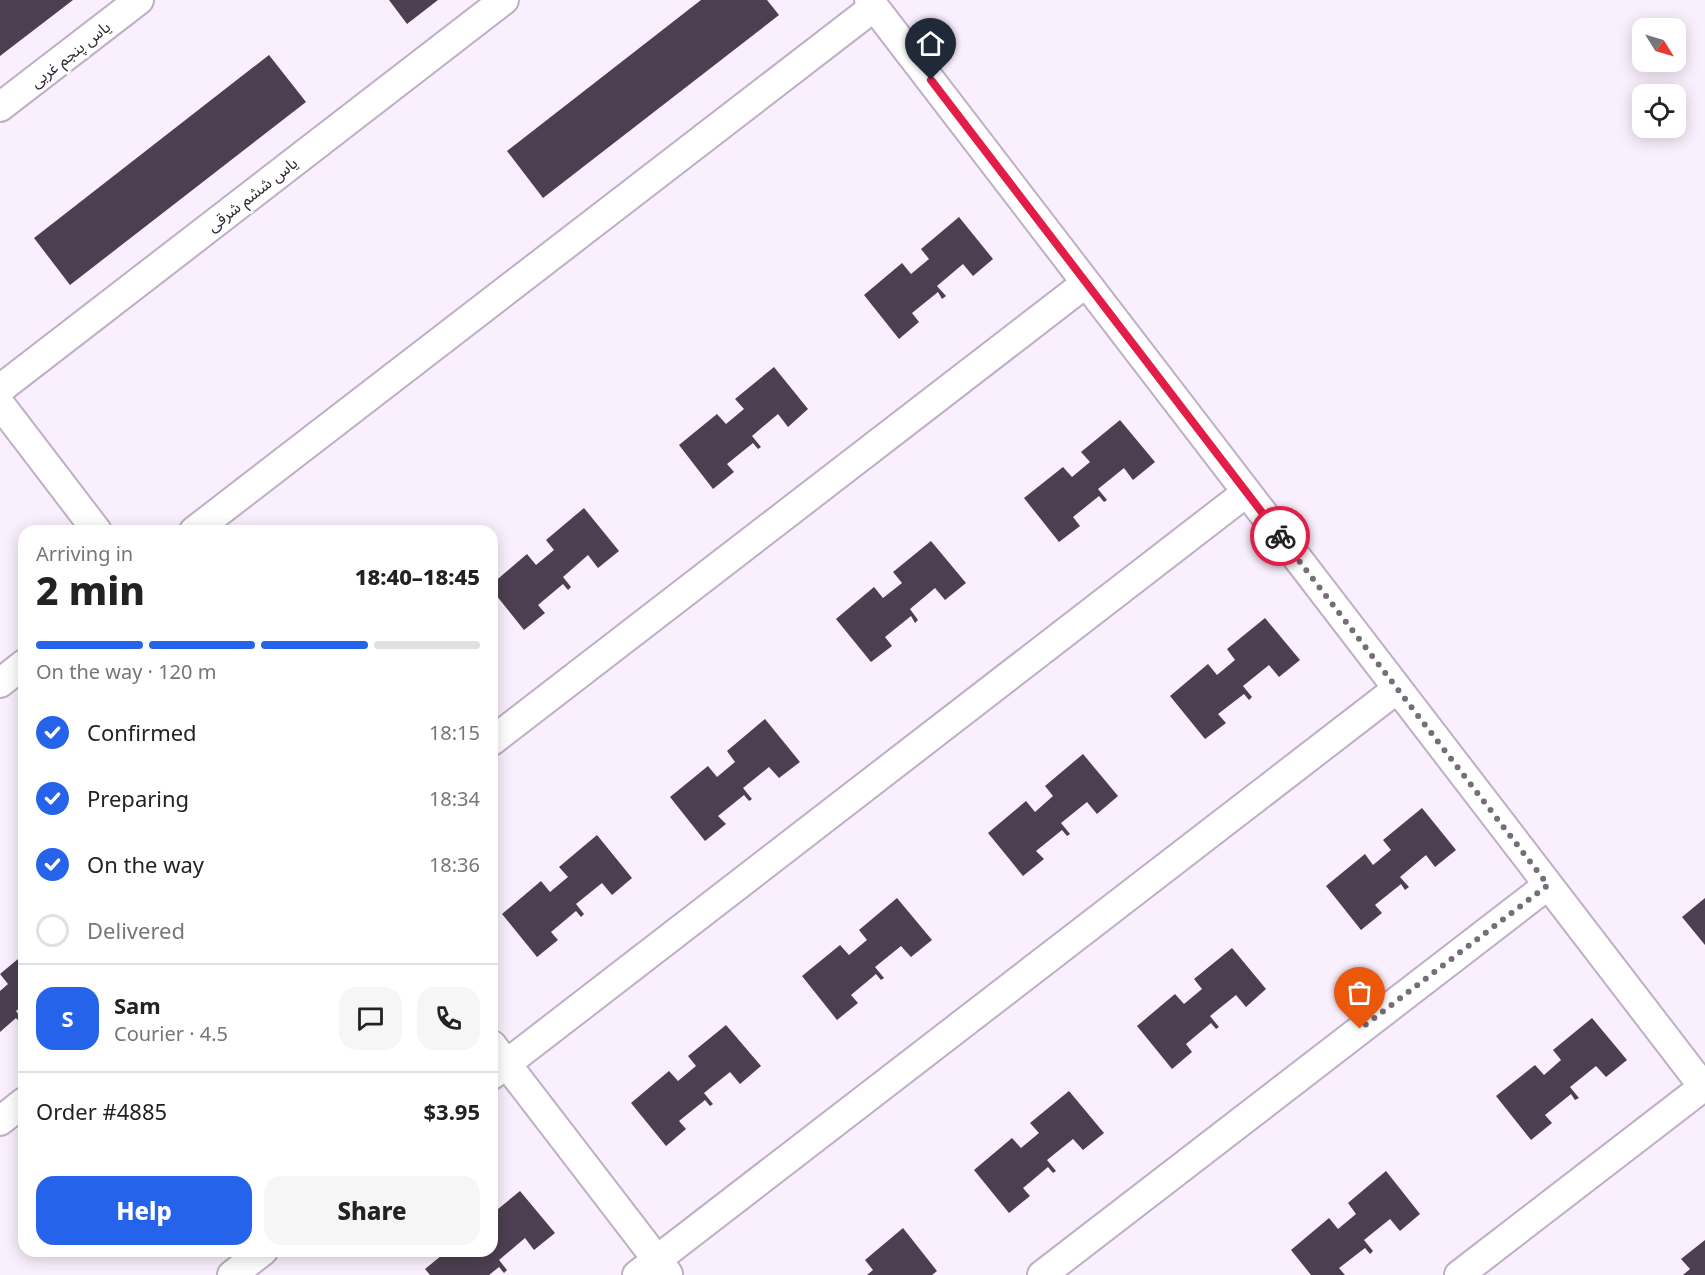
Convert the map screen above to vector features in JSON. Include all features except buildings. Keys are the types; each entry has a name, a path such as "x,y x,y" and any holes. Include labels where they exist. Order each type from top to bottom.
{"street":[{"name":"یاس پنجم غربی","path":"0,107 139,0"},
{"name":"یاس ششم شرقی","path":"0,389 504,0"},
{"path":"202,525 872,3 1704,1088 1459,1275"},
{"path":"498,736 1086,283"},
{"path":"0,404 92,525"},
{"path":"498,1060 1247,492"},
{"path":"0,683 18,669"},
{"path":"498,1062 654,1270 1397,689"},
{"path":"1042,1275 1548,885"},
{"path":"0,1121 18,1107"},
{"path":"232,1275 255,1257"}],"way so far":[{"path":"1280,536 1548,885 1360,1029"}],"route":[{"path":"931,80 1280,536"}]}
